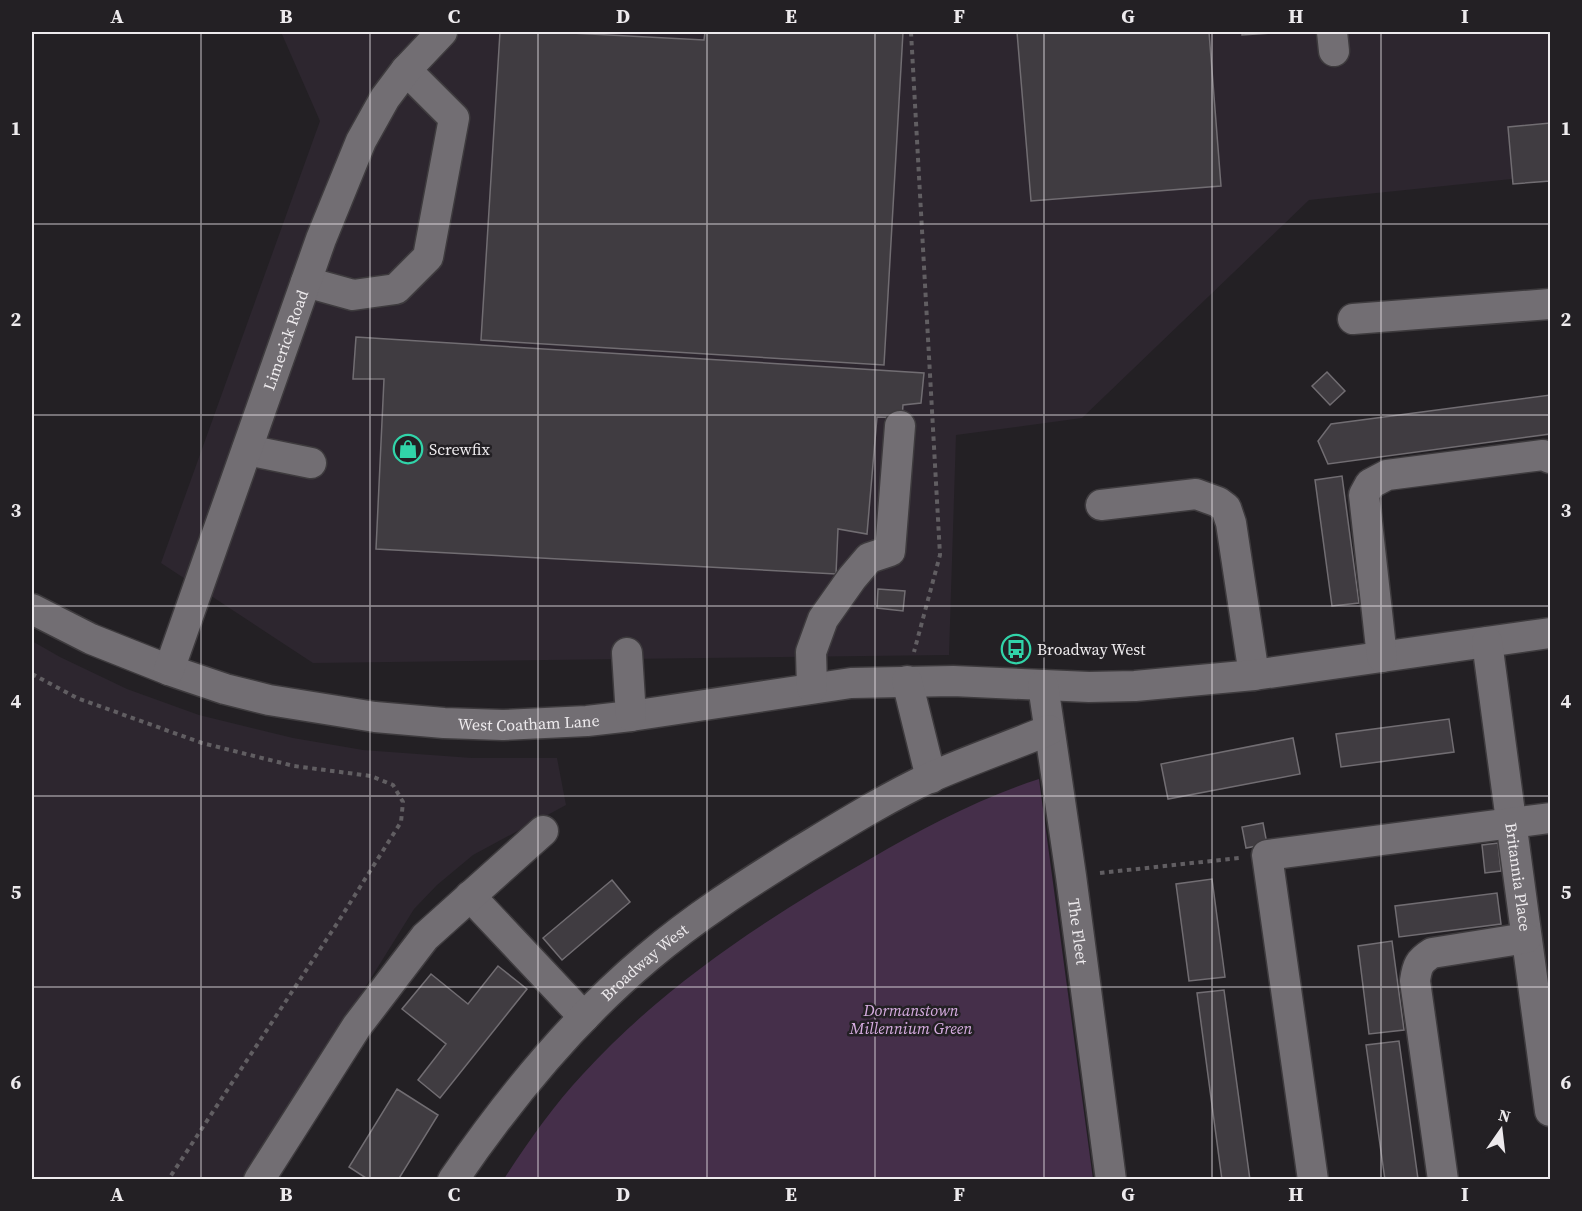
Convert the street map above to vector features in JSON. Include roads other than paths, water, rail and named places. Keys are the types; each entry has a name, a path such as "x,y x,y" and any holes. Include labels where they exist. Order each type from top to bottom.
{"street":[{"name":"Limerick Road","path":"169,670 321,239 361,141 385,98 406,70 442,32"},
{"path":"306,282 353,295 396,289 428,257 454,118 406,70"},
{"path":"1353,319 1551,304"},
{"path":"812,688 810,652 823,619 869,558 890,551 900,426"},
{"path":"247,450 311,463"},
{"path":"1382,657 1364,495 1370,484 1387,475 1543,455 1551,458"},
{"path":"1101,504 1196,494 1218,502 1226,508 1231,523 1254,675"},
{"name":"West Coatham Lane","path":"32,609 91,639 225,689 269,700 375,717 444,723 503,725 631,716 851,683 953,681 1043,685"},
{"path":"1043,685 1135,686 1254,675 1551,633"},
{"name":"Britannia Place","path":"1487,642 1551,1111"},
{"path":"627,653 631,716"},
{"path":"907,681 931,778"},
{"name":"The Fleet","path":"1043,685 1111,1179"},
{"name":"Broadway West","path":"453,1179 527,1080 562,1039 647,958 695,920 752,881 850,820 931,778 1049,730"},
{"path":"1313,1179 1267,855 1551,818"},
{"path":"259,1179 357,1026 425,937 543,831"},
{"path":"470,896 584,1017"},
{"path":"1443,1179 1416,981 1417,969 1422,958 1432,953 1526,938"}],"place":[{"name":"Screwfix","path":"408,449"},
{"name":"Broadway West","path":"1016,649"}],"park label":[{"name":"Dormanstown Millennium Green","path":"911,1019"}]}
